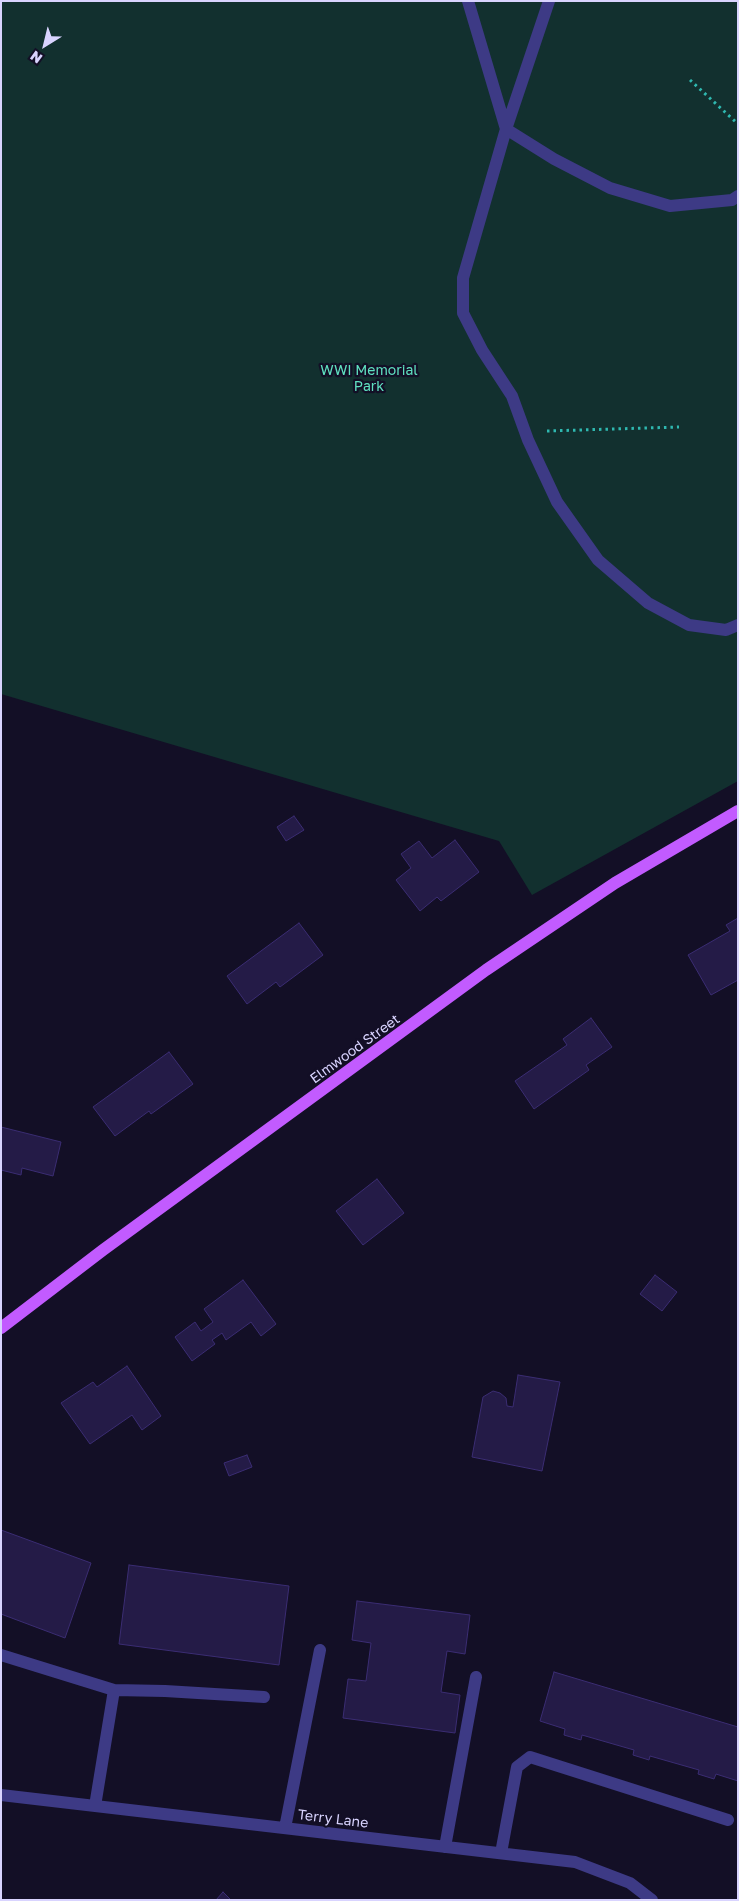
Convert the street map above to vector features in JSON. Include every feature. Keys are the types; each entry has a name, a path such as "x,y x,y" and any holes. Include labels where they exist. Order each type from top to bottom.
{"main road":[{"name":"Elmwood Street","path":"1,1328 103,1250 486,970 615,882 738,811"}],"street":[{"path":"468,1 506,129 554,159 610,188 670,206 732,200 738,196"},
{"path":"549,1 506,129 463,278 463,313 482,350 512,396 525,432 557,502 598,560 648,603 689,625 726,630 738,625"},
{"path":"285,1828 320,1650"},
{"path":"1,1655 114,1690 264,1697"},
{"path":"445,1847 476,1677"},
{"path":"95,1806 114,1690"},
{"path":"501,1853 517,1767 530,1757 728,1820"},
{"name":"Terry Lane","path":"1,1795 575,1862 630,1883 652,1900"}],"path":[{"path":"690,80 738,124"},
{"path":"525,432 679,427"}],"green space":[{"name":"WWI Memorial Park","path":"1,1 738,1 738,781 532,895 499,841 1,694"}],"building":[{"path":"294,816 304,830 286,841 277,827"},
{"path":"455,840 479,872 441,901 437,897 420,911 396,880 411,868 401,854 419,841 432,858"},
{"path":"738,918 738,980 711,995 688,955 730,931 726,925"},
{"path":"299,923 323,955 280,987 276,982 247,1004 227,976"},
{"path":"591,1018 612,1047 586,1065 589,1070 534,1109 515,1081 567,1045 563,1039"},
{"path":"169,1052 193,1084 151,1114 149,1111 115,1136 93,1107"},
{"path":"1,1127 61,1142 53,1176 22,1168 21,1175 1,1170"},
{"path":"377,1179 404,1213 363,1245 336,1211"},
{"path":"655,1275 677,1292 662,1311 640,1294"},
{"path":"243,1280 276,1324 261,1336 251,1322 226,1340 222,1333 212,1340 215,1344 192,1361 175,1337 195,1322 201,1331 213,1322 204,1309"},
{"path":"127,1366 161,1416 142,1430 132,1415 90,1444 61,1403 93,1382 97,1387"},
{"path":"518,1375 560,1382 542,1471 472,1457 483,1397 493,1391 500,1393 506,1398 507,1406 513,1407"},
{"path":"247,1455 252,1467 229,1476 224,1463"},
{"path":"1,1530 91,1563 65,1638 1,1614"},
{"path":"129,1565 289,1586 279,1665 119,1644"},
{"path":"357,1601 470,1615 465,1654 447,1651 441,1692 460,1695 455,1733 343,1718 348,1679 366,1681 371,1643 352,1640"},
{"path":"554,1672 738,1727 738,1781 716,1774 714,1779 698,1774 699,1770 650,1756 649,1760 633,1755 634,1750 582,1735 581,1740 564,1735 565,1729 540,1721"},
{"path":"223,1892 231,1900 216,1900"}]}
